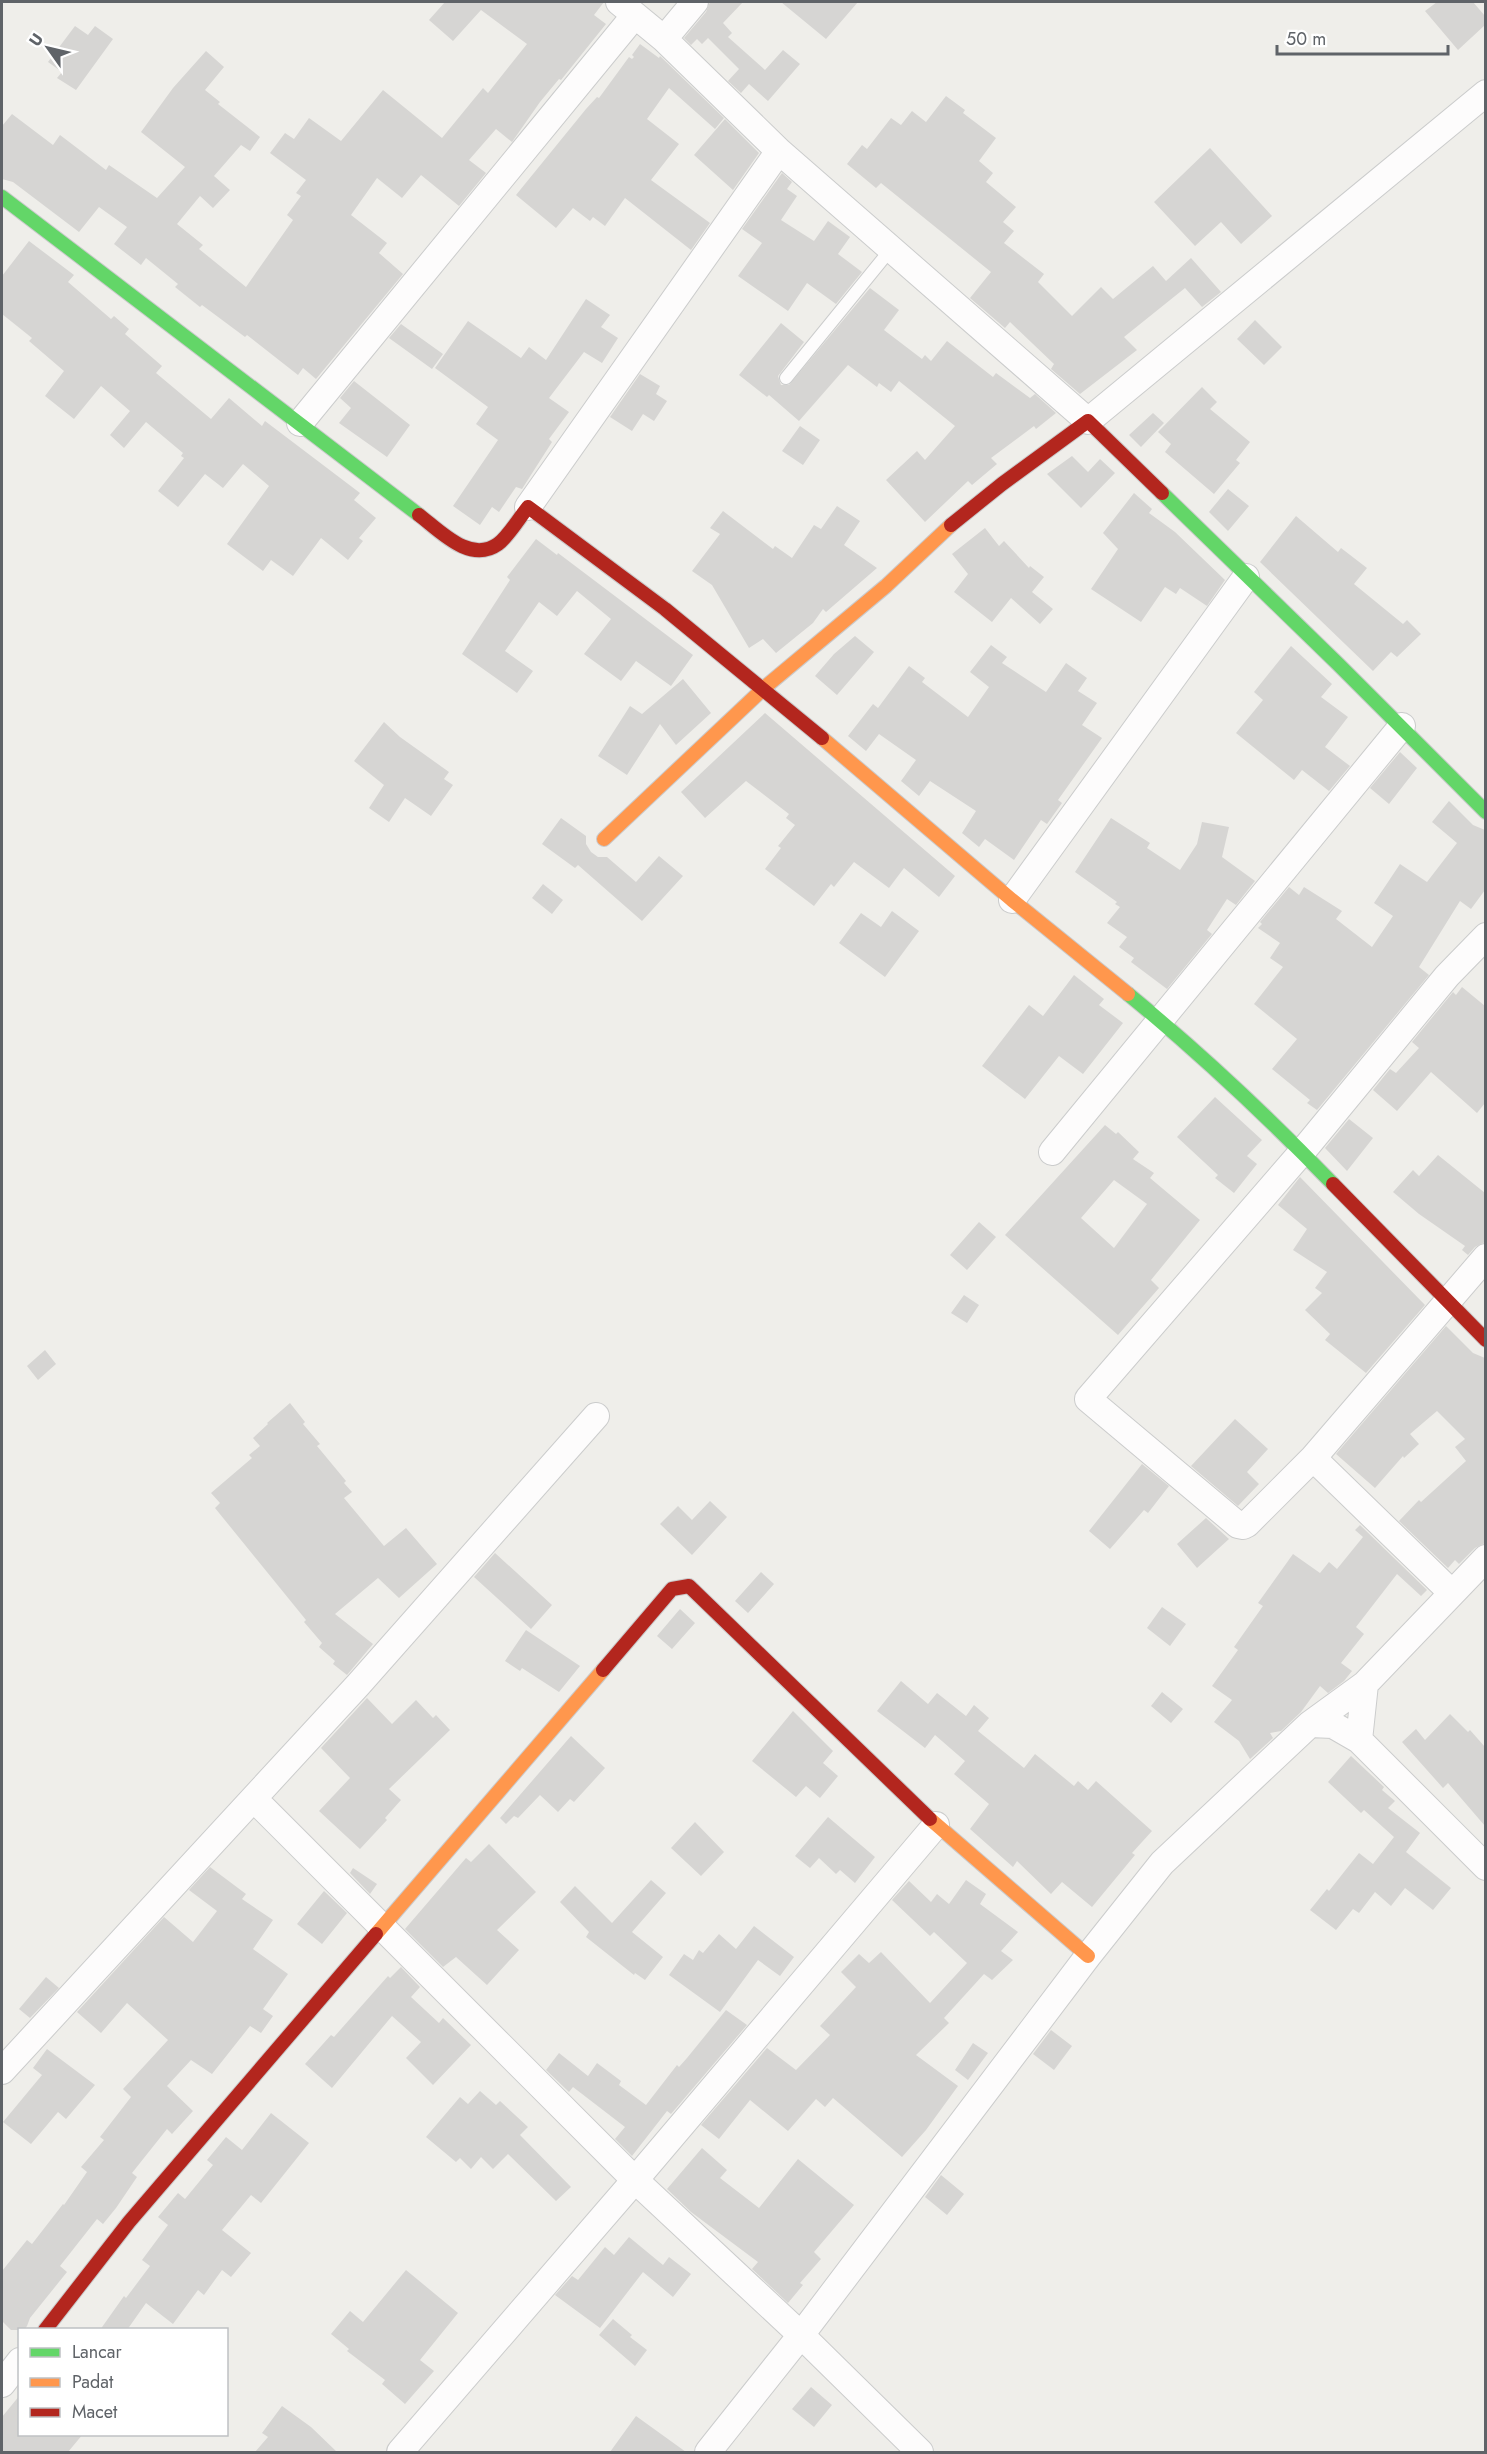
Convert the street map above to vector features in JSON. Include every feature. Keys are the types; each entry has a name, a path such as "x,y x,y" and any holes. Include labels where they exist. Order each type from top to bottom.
{"street":[{"path":"664,39 695,2"},
{"path":"300,423 627,8 664,39 779,151 1088,421 1246,577 1402,726 1485,812"},
{"path":"604,839 764,688 886,586 932,541 1002,484 1088,421 1485,93"},
{"path":"2,197 461,547 480,551 498,544 528,507 779,151"},
{"path":"528,507 665,609 764,688 1012,900 1161,1021 1302,1152 1485,1340"},
{"path":"1012,900 1246,577"},
{"path":"1052,1152 1402,726"},
{"path":"1485,936 1447,976 1302,1152 1088,1399 1238,1525 1243,1526 1313,1458 1485,1257"},
{"path":"2,2072 358,1685 596,1416"},
{"path":"1313,1458 1452,1593"},
{"path":"708,2452 801,2335 1088,1956 1162,1863 1310,1724 1365,1684 1485,1558"},
{"path":"47,2328 129,2222 672,1589 681,1586 696,1591 936,1825 1088,1956"},
{"path":"1359,1740 1365,1684"},
{"path":"1310,1724 1333,1725 1359,1740 1485,1867"},
{"path":"254,1799 635,2180 801,2335 920,2452"},
{"path":"400,2452 635,2180 936,1825"},
{"path":"2,2384 18,2364"}],"lane":[{"path":"786,378 891,249"}],"building":[{"path":"445,2 604,2 594,15 606,24 561,80 559,79 540,102 512,142 496,129 469,160 486,173 459,206 421,175 402,198 377,178 351,215 387,243 379,253 403,274 316,379 303,368 298,375 247,335 245,337 202,305 200,307 175,287 178,284 146,258 141,265 114,244 127,227 99,207 79,232 13,182 2,179 2,126 12,114 53,145 60,135 106,170 109,165 157,198 185,167 141,132 173,88 206,51 224,67 205,90 220,102 218,104 260,137 250,151 241,145 214,176 230,190 213,208 200,196 177,224 203,245 199,249 246,287 293,220 287,215 301,196 296,193 306,180 270,153 285,133 294,139 309,118 341,141 383,90 442,138 483,88 488,93 527,44 481,10 453,41 429,20"},
{"path":"710,2 743,2 723,23 732,33 728,37 765,70 783,50 800,64 768,101 749,84 741,93 728,81 739,69 708,38 702,44 697,39 691,45 684,38 706,12"},
{"path":"781,2 858,2 826,39"},
{"path":"1437,2 1473,2 1485,16 1485,25 1458,50 1425,11"},
{"path":"75,26 88,35 95,26 113,39 76,90 57,78 62,72 48,62"},
{"path":"640,44 659,58 660,56 724,118 715,129 669,88 647,119 679,144 651,180 710,223 691,250 625,198 605,226 593,217 590,221 573,208 556,228 516,195 586,109 597,97 599,98 629,57 632,59 634,57 632,55"},
{"path":"946,96 965,110 963,113 996,138 979,161 993,173 986,182 1016,207 1003,222 1014,231 1004,243 1044,274 1038,282 1072,316 1101,287 1113,299 1153,266 1166,281 1191,258 1221,292 1202,307 1185,288 1124,337 1137,350 1080,394 1051,369 1054,364 1010,322 1005,328 970,298 991,272 881,183 876,188 847,164 862,145 867,149 891,118 901,125 912,111 926,122"},
{"path":"725,119 759,153 733,190 694,155"},
{"path":"1210,148 1272,216 1241,244 1221,222 1195,246 1154,202"},
{"path":"782,173 792,182 787,189 797,196 781,220 814,241 828,221 850,237 838,254 862,272 836,304 807,283 788,311 738,276 762,243 742,229"},
{"path":"29,241 74,275 68,282 111,319 114,316 129,329 125,334 162,366 156,373 211,419 229,398 262,426 265,421 360,493 354,500 376,518 359,538 363,541 348,560 321,538 293,576 271,560 263,571 227,544 269,486 243,464 223,488 205,474 178,507 158,491 184,458 181,456 183,453 146,422 124,448 110,435 130,411 101,386 74,419 45,396 64,371 29,341 32,338 2,314 2,276"},
{"path":"870,288 899,310 884,330 922,359 925,355 931,361 947,341 993,377 996,373 1030,398 1035,394 1056,413 1036,429 1034,426 991,458 997,464 972,485 968,481 925,522 886,480 917,451 925,460 955,426 899,381 891,392 879,383 877,387 848,365 799,421 769,395 767,397 739,375 781,323 804,342 778,376 781,385 789,385"},
{"path":"586,299 610,315 601,327 618,338 602,363 584,352 549,398 569,412 549,439 552,442 522,489 516,487 499,512 492,507 480,525 453,506 498,440 476,424 488,407 435,368 468,321 521,358 529,347 546,360"},
{"path":"1255,320 1282,347 1264,365 1237,339"},
{"path":"401,324 443,354 432,369 389,338"},
{"path":"640,374 660,386 656,394 667,401 654,421 643,414 632,431 610,417"},
{"path":"354,381 410,425 387,457 339,423 351,408 340,398"},
{"path":"1202,387 1217,402 1210,409 1250,442 1236,460 1240,463 1214,494 1165,452 1171,444 1158,432"},
{"path":"1153,413 1164,423 1141,447 1129,435"},
{"path":"800,426 820,440 803,465 782,451"},
{"path":"1072,456 1088,472 1100,459 1115,473 1081,508 1047,474"},
{"path":"1228,489 1249,506 1228,531 1209,512"},
{"path":"1134,493 1152,509 1149,513 1175,532 1225,580 1207,606 1180,588 1176,594 1165,587 1141,622 1091,589 1118,549 1103,533"},
{"path":"837,506 860,521 844,545 877,568 826,612 823,609 813,623 776,653 763,639 749,648 712,585 692,571 720,534 710,528 723,511 773,549 775,546 792,558 814,525 821,529"},
{"path":"1296,516 1338,552 1341,548 1367,568 1354,584 1403,624 1407,620 1421,634 1397,657 1391,652 1373,671 1260,562"},
{"path":"985,528 999,546 1004,541 1029,568 1030,566 1044,577 1032,592 1053,609 1040,624 1011,598 992,622 954,592 968,574 952,554"},
{"path":"536,539 557,555 558,553 693,655 671,686 636,661 621,681 584,654 611,619 577,591 557,616 539,602 505,651 533,671 517,693 462,654 510,580 507,577"},
{"path":"855,636 874,652 837,695 815,676 834,654"},
{"path":"991,645 1007,657 1002,663 1046,692 1066,663 1087,678 1078,691 1097,703 1082,725 1102,738 1058,800 1062,803 1047,824 1041,820 1014,860 985,839 979,847 962,833 976,811 930,781 919,796 901,781 916,760 879,734 866,751 848,736 873,704 878,708 909,666 925,678 922,682 968,717 989,687 970,672"},
{"path":"1291,646 1332,684 1321,697 1348,717 1325,747 1350,766 1329,791 1302,770 1294,780 1236,733 1263,700 1254,692"},
{"path":"683,679 711,713 676,745 660,724 627,775 598,756 630,706 642,714"},
{"path":"765,713 955,876 939,897 904,868 889,888 854,862 834,887 831,884 814,906 765,869 781,848 778,846 795,825 786,818 789,814 746,781 705,818 681,792"},
{"path":"384,722 400,737 449,772 444,779 453,785 431,816 405,798 389,822 369,808 384,785 354,761"},
{"path":"1400,752 1417,768 1389,804 1370,788"},
{"path":"1449,801 1473,825 1485,830 1485,890 1471,909 1460,901 1419,967 1429,975 1317,1110 1307,1103 1310,1100 1272,1069 1297,1039 1254,1004 1283,967 1270,958 1280,943 1258,928 1262,924 1260,922 1289,887 1299,895 1304,887 1342,911 1336,919 1372,947 1393,916 1374,903 1400,864 1427,882 1457,843 1432,822"},
{"path":"561,818 586,836 586,844 591,852 598,857 607,857 636,882 659,856 683,876 642,921 578,865 575,868 542,844"},
{"path":"1111,818 1150,843 1147,848 1180,870 1197,844 1202,822 1229,827 1222,857 1255,881 1236,905 1227,899 1207,930 1212,934 1167,989 1131,962 1134,958 1119,947 1127,937 1107,923 1120,907 1115,904 1117,902 1075,872"},
{"path":"543,884 563,900 552,914 532,898"},
{"path":"892,911 919,931 885,977 839,943 861,913 881,927"},
{"path":"1074,975 1104,999 1099,1005 1123,1023 1083,1074 1059,1056 1025,1099 982,1066 1029,1005 1043,1016"},
{"path":"1462,987 1485,1006 1485,1103 1477,1113 1431,1072 1397,1111 1373,1090 1390,1069 1396,1073 1419,1048 1412,1042 1453,992 1456,995"},
{"path":"1215,1097 1262,1140 1247,1156 1257,1164 1234,1193 1215,1178 1218,1175 1177,1137"},
{"path":"1349,1119 1373,1138 1347,1171 1325,1148"},
{"path":"1105,1125 1116,1134 1118,1132 1139,1152 1133,1159 1154,1173 1150,1178 1200,1220 1151,1280 1159,1288 1118,1335 1005,1235","holes":["1114,1180 1147,1204 1114,1248 1081,1218"]},
{"path":"1438,1155 1485,1193 1485,1242 1475,1247 1468,1255 1462,1250 1465,1246 1419,1214 1393,1192 1413,1170 1419,1176"},
{"path":"1300,1177 1425,1305 1366,1373 1325,1340 1330,1334 1305,1310 1322,1293 1315,1288 1327,1272 1293,1250 1307,1229 1278,1205"},
{"path":"979,1222 996,1237 967,1270 950,1255"},
{"path":"964,1295 979,1305 967,1323 951,1313"},
{"path":"1446,1326 1473,1353 1485,1358 1485,1543 1475,1548 1459,1564 1455,1560 1448,1568 1399,1521 1419,1500 1421,1502 1466,1461 1455,1447 1465,1439 1437,1411 1410,1434 1419,1444 1404,1458 1403,1456 1375,1488 1336,1454"},
{"path":"45,1350 56,1364 38,1380 27,1366"},
{"path":"290,1403 305,1422 303,1424 320,1444 317,1446 346,1481 344,1483 352,1492 344,1498 384,1546 406,1528 437,1564 399,1598 378,1578 335,1614 373,1644 347,1675 333,1664 335,1661 319,1647 322,1643 304,1622 306,1620 215,1508 220,1503 211,1493 252,1458 249,1455 260,1446 253,1438"},
{"path":"1235,1419 1268,1449 1247,1472 1259,1484 1238,1506 1191,1466"},
{"path":"1142,1464 1169,1486 1148,1513 1144,1510 1110,1549 1089,1531"},
{"path":"710,1501 727,1517 692,1555 660,1524 678,1506 692,1520"},
{"path":"1206,1518 1229,1539 1197,1568 1177,1544"},
{"path":"1360,1525 1427,1590 1421,1596 1397,1574 1356,1627 1364,1634 1341,1663 1352,1671 1344,1681 1328,1693 1320,1686 1301,1712 1281,1731 1270,1733 1273,1738 1250,1759 1239,1741 1214,1722 1232,1700 1212,1686 1238,1650 1234,1647 1263,1606 1258,1603 1293,1554 1320,1573 1329,1562 1337,1569 1363,1537 1355,1530"},
{"path":"495,1553 552,1605 531,1629 474,1577"},
{"path":"761,1572 774,1584 748,1613 735,1601"},
{"path":"1162,1607 1186,1624 1170,1646 1147,1628"},
{"path":"680,1609 695,1623 672,1649 657,1636"},
{"path":"526,1630 580,1666 559,1692 522,1668 520,1671 505,1661"},
{"path":"901,1681 928,1704 937,1693 966,1716 974,1705 989,1718 978,1731 1024,1768 1035,1754 1074,1786 1078,1781 1088,1790 1096,1781 1152,1831 1132,1853 1135,1855 1092,1907 1062,1882 1051,1894 1017,1861 1013,1867 970,1829 989,1804 954,1774 965,1761 935,1735 925,1748 877,1711"},
{"path":"1162,1692 1183,1709 1171,1723 1151,1706"},
{"path":"367,1698 392,1724 416,1700 433,1718 436,1715 450,1730 389,1789 401,1800 385,1818 387,1820 360,1849 319,1811 350,1778 321,1748"},
{"path":"793,1711 833,1751 823,1763 838,1776 820,1798 806,1786 796,1797 752,1761"},
{"path":"1450,1714 1468,1732 1470,1730 1485,1747 1485,1826 1448,1783 1443,1788 1402,1742 1416,1729 1425,1740"},
{"path":"571,1736 605,1768 574,1802 570,1799 558,1812 540,1795 518,1818 514,1816 506,1824 500,1818"},
{"path":"1351,1756 1384,1787 1382,1790 1395,1801 1388,1808 1420,1833 1406,1852 1451,1888 1433,1910 1405,1888 1391,1906 1375,1892 1359,1913 1353,1909 1336,1930 1310,1910 1327,1889 1329,1891 1359,1853 1373,1864 1394,1837 1364,1810 1361,1813 1328,1782"},
{"path":"828,1817 875,1857 855,1883 840,1870 836,1874 819,1858 810,1868 795,1856"},
{"path":"695,1822 724,1852 701,1876 671,1848"},
{"path":"489,1844 536,1892 497,1930 519,1950 487,1985 456,1957 443,1967 405,1929 466,1858 471,1862"},
{"path":"210,1867 246,1894 242,1899 273,1920 253,1949 288,1974 263,2009 273,2016 261,2033 250,2026 212,2074 191,2060 167,2086 193,2111 172,2134 167,2129 132,2173 137,2177 116,2208 103,2224 97,2219 60,2266 67,2272 30,2318 26,2328 11,2330 2,2321 2,2271 27,2240 32,2244 64,2205 87,2172 81,2167 104,2140 100,2137 131,2097 123,2089 168,2040 127,2003 101,2033 77,2012 164,1917 193,1942 217,1911 189,1890"},
{"path":"353,1868 377,1884 370,1894 350,1873"},
{"path":"651,1880 666,1893 632,1932 663,1957 645,1980 635,1973 634,1975 586,1937 589,1932 560,1902 575,1886 612,1923"},
{"path":"966,1880 986,1894 980,1904 1018,1932 1001,1951 1013,1960 992,1980 984,1974 944,2018 949,2023 916,2055 958,2086 926,2130 902,2157 833,2098 825,2107 816,2099 788,2131 750,2100 719,2139 701,2125 767,2048 796,2070 830,2035 820,2026 856,1987 841,1972 859,1954 869,1963 881,1952 930,2003 967,1963 934,1932 930,1936 892,1900 909,1881 931,1902 937,1894 949,1904"},
{"path":"324,1891 347,1913 322,1944 297,1924"},
{"path":"754,1926 794,1957 780,1976 758,1960 720,2012 669,1975 684,1954 693,1960 699,1950 703,1953 719,1934 736,1949"},
{"path":"401,1967 420,1987 411,1997 439,2023 443,2018 471,2045 433,2085 406,2058 421,2042 392,2016 332,2088 305,2064 331,2035 334,2037 388,1976 390,1978"},
{"path":"46,1977 59,1988 30,2018 19,2009"},
{"path":"726,2010 747,2025 671,2114 667,2111 632,2156 615,2139 625,2127 573,2087 569,2092 546,2070 559,2053 588,2076 597,2063 621,2081 619,2085 646,2105 677,2065 679,2067"},
{"path":"1051,2030 1072,2046 1054,2070 1033,2054"},
{"path":"973,2043 988,2053 968,2080 955,2070"},
{"path":"47,2049 95,2085 66,2119 58,2112 31,2144 3,2122 42,2075 33,2068"},
{"path":"480,2091 496,2105 500,2101 528,2127 520,2135 571,2187 556,2201 508,2154 493,2169 481,2157 471,2169 460,2158 456,2162 426,2137 460,2097 468,2104"},
{"path":"271,2113 309,2143 261,2203 251,2195 222,2230 251,2253 231,2277 222,2270 204,2295 198,2290 173,2324 146,2303 128,2328 101,2328 124,2296 126,2298 150,2266 142,2260 168,2225 158,2217 178,2193 185,2199 213,2165 207,2160 226,2137 242,2150"},
{"path":"702,2148 727,2170 720,2178 759,2208 798,2159 854,2205 814,2252 821,2259 800,2283 803,2285 788,2303 752,2269 758,2262 691,2212 667,2189"},
{"path":"941,2175 964,2194 947,2215 925,2197"},
{"path":"629,2237 663,2265 669,2257 691,2274 673,2297 643,2272 600,2328 555,2295 572,2276 578,2280 605,2247 614,2255"},
{"path":"406,2270 458,2313 420,2360 434,2371 405,2404 382,2384 385,2380 347,2351 349,2349 331,2334 350,2311 363,2322"},
{"path":"613,2319 632,2335 630,2337 647,2350 635,2366 599,2335"},
{"path":"811,2387 832,2405 814,2427 792,2409"},
{"path":"18,2397 18,2436 81,2436 68,2452 2,2452 2,2417"},
{"path":"282,2406 311,2427 337,2452 255,2452 268,2437 262,2433"},
{"path":"636,2416 686,2452 610,2452"}],"traffic: fast":[{"path":"2,197 419,515"},
{"path":"1162,493 1486,812"},
{"path":"1128,994 1234,1086 1333,1184"}],"traffic: slow":[{"path":"604,839 764,688 886,586 951,525"},
{"path":"822,738 1012,900 1128,994"},
{"path":"376,1934 603,1670"},
{"path":"930,1819 1088,1956"}],"traffic: jam":[{"path":"951,525 1002,484 1088,421 1162,493"},
{"path":"419,515 456,543 477,550 487,549 502,541 528,507 665,609 822,738"},
{"path":"1333,1184 1486,1340"},
{"path":"603,1670 672,1589 689,1586 930,1819"},
{"path":"47,2328 129,2222 376,1934"}]}
